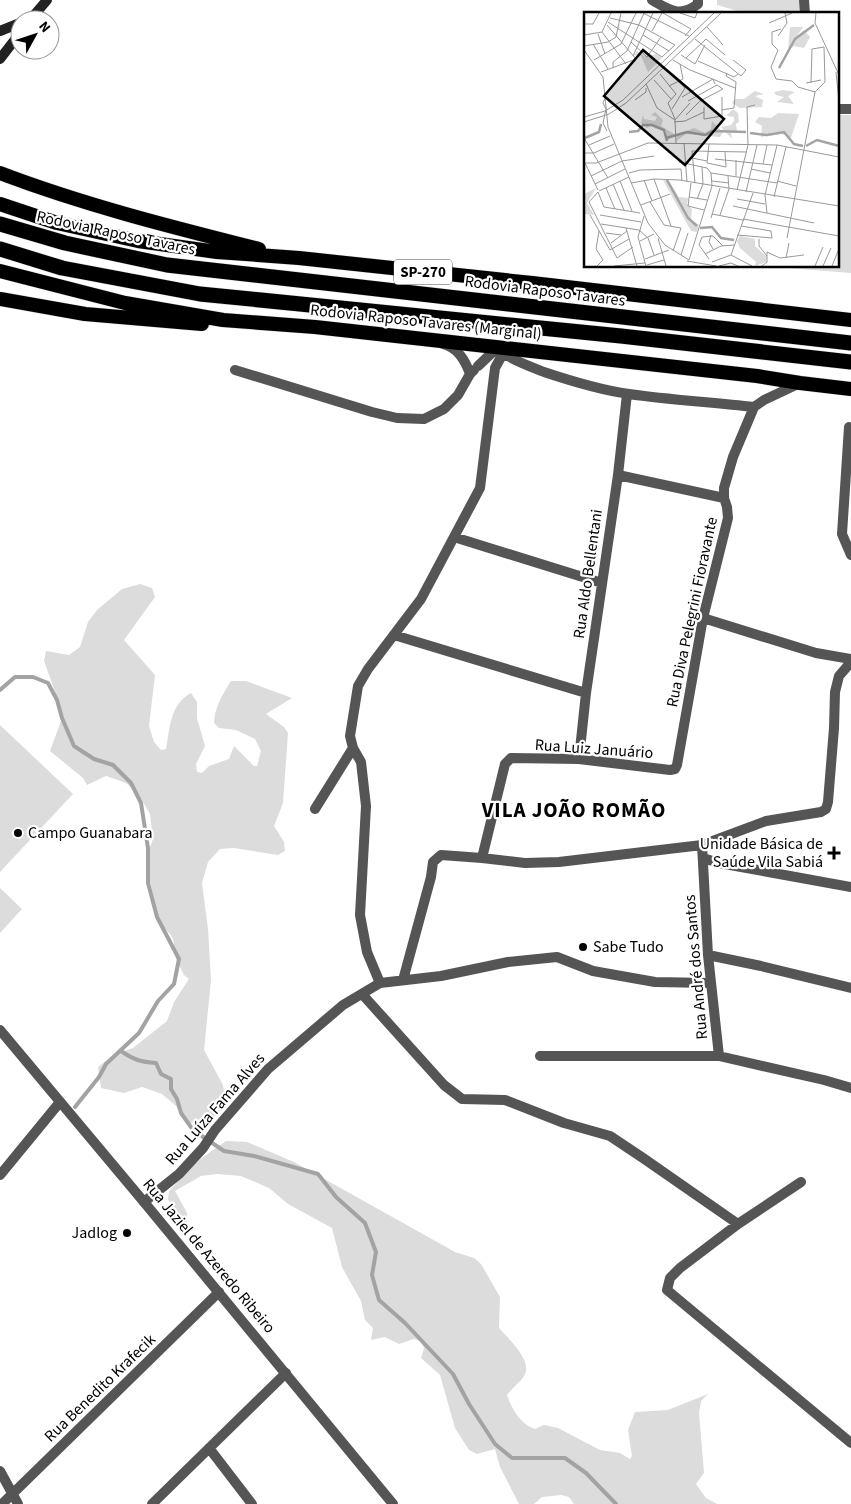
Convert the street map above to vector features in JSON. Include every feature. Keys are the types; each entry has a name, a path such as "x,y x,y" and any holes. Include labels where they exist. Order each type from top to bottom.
{"highway":[{"path":"0,173 47,190 167,226 299,258"},
{"name":"SP-270","path":"0,204 57,223 138,241 217,252 299,258 851,320"},
{"name":"Rodovia Raposo Tavares","path":"0,224 65,243 167,265 851,343"},
{"path":"0,249 62,268 200,294 621,336 851,362"},
{"name":"Rodovia Raposo Tavares (Marginal)","path":"0,270 125,303 223,320 315,327 504,350 757,376 851,390"},
{"path":"0,299 84,314 201,324 223,320"}],"main road":[{"path":"38,10 47,0"},
{"path":"0,59 10,46"}],"street":[{"path":"652,0 677,12 689,11 698,2"},
{"path":"838,109 851,109"},
{"path":"432,340 447,345 463,357 470,374"},
{"path":"235,370 372,412 397,418 424,419 444,410 458,395 470,374 478,366 504,350"},
{"path":"504,350 494,368 480,488 421,599 368,669 358,686 350,736 353,748 361,762 366,806 360,915 367,952 380,983 441,976 508,962 557,957 592,971 655,982 710,983"},
{"path":"504,350 519,363 569,380 627,394 754,407 764,400 800,383"},
{"path":"478,366 490,365 494,368"},
{"name":"Rua Aldo Bellentani","path":"579,759 586,693 618,475 627,394"},
{"name":"Rua Diva Pelegrini Fioravante","path":"675,769 703,618 728,518 724,488 733,457 754,407"},
{"path":"849,427 842,534 851,555"},
{"path":"618,475 724,498"},
{"path":"454,537 602,583"},
{"path":"403,980 431,877 433,862 441,855 524,863 559,862 702,845 766,821 814,814 826,809 834,728 834,692 839,676 851,660 816,653 703,618"},
{"path":"394,635 586,693"},
{"path":"315,809 353,748"},
{"name":"Rua Luiz Januário","path":"482,858 505,764 512,758 579,759 670,770 675,769"},
{"name":"Rua André dos Santos","path":"702,845 710,983 719,1056"},
{"path":"703,858 719,863 851,887"},
{"path":"708,955 851,988"},
{"name":"Rua Luíza Fama Alves","path":"144,1202 179,1174 268,1069 343,1005 380,983"},
{"path":"362,994 444,1085 462,1099 505,1100 564,1123 610,1136 738,1224"},
{"name":"Rua Jaziel de Azeredo Ribeiro","path":"0,1030 393,1504"},
{"path":"540,1056 719,1056 851,1088"},
{"path":"0,1175 60,1102"},
{"path":"801,1182 738,1224 680,1268 670,1278 667,1290 851,1443"},
{"name":"Rua Benedito Krafecik","path":"2,1504 219,1292"},
{"path":"152,1504 286,1373"},
{"path":"209,1448 252,1504"},
{"path":"0,1471 18,1504"}],"shaded area":[{"path":"717,0 800,0 801,12 741,12 717,5"},
{"path":"838,115 851,115 851,273 788,268 838,268"},
{"path":"140,584 152,588 155,597 124,640 155,675 149,726 154,742 161,750 166,749 175,710 179,703 191,693 197,702 197,718 205,746 196,764 197,772 202,773 209,766 229,759 234,746 254,766 257,766 261,751 255,739 236,730 219,728 214,723 217,707 222,696 231,681 246,681 292,698 266,714 284,727 288,733 283,803 274,826 284,842 285,851 278,855 234,848 220,849 208,862 202,883 208,929 211,980 204,1050 223,1085 226,1106 210,1120 189,1123 176,1106 162,1094 142,1087 124,1093 101,1088 98,1067 115,1054 133,1048 167,1021 174,1002 189,979 184,975 176,959 173,938 159,921 154,903 146,859 153,839 150,814 139,795 126,783 106,776 87,785 83,778 50,751 61,721 58,700 44,661 46,651 69,655 80,647 88,622 97,610 122,589"},
{"name":"Campo Guanabara","path":"0,725 73,794 0,872"},
{"path":"0,888 22,909 0,933"},
{"path":"226,1141 247,1142 294,1162 455,1252 474,1258 481,1264 500,1297 499,1328 518,1349 525,1362 524,1377 507,1395 517,1415 530,1427 535,1429 544,1425 558,1428 600,1450 620,1453 630,1459 632,1456 628,1430 635,1412 668,1410 708,1394 701,1401 699,1413 704,1473 696,1484 706,1498 717,1504 574,1504 569,1497 561,1495 542,1497 534,1504 519,1504 500,1467 495,1449 477,1454 469,1450 455,1428 440,1375 421,1358 424,1348 420,1341 414,1339 399,1344 385,1337 371,1340 373,1328 365,1320 361,1301 342,1267 332,1228 288,1204 269,1188 241,1176 217,1174 201,1176 175,1191 187,1213 187,1222 180,1218 168,1199 169,1191 199,1160"}],"waterway":[{"path":"0,690 15,677 33,677 48,683 57,700 62,718 74,746 94,759 113,765 131,783 141,803 148,848 148,883 157,917 179,959 174,984 158,1001 139,1033 106,1064 99,1077 75,1107"},
{"path":"121,1051 138,1060 156,1063 161,1074 171,1079 171,1089 177,1099 181,1113 193,1130 224,1151 254,1156 318,1174 336,1197 365,1223 376,1252 372,1275 379,1300 405,1323 453,1374 469,1404 495,1444 512,1458 565,1458 586,1473 616,1504"}],"place":[{"name":"Campo Guanabara","path":"18,833"},
{"name":"Unidade Básica de Saúde Vila Sabiá","path":"834,853"},
{"name":"Sabe Tudo","path":"583,947"},
{"name":"Jadlog","path":"127,1233"}],"district":[{"name":"VILA JOÃO ROMÃO","path":"574,810"}]}
